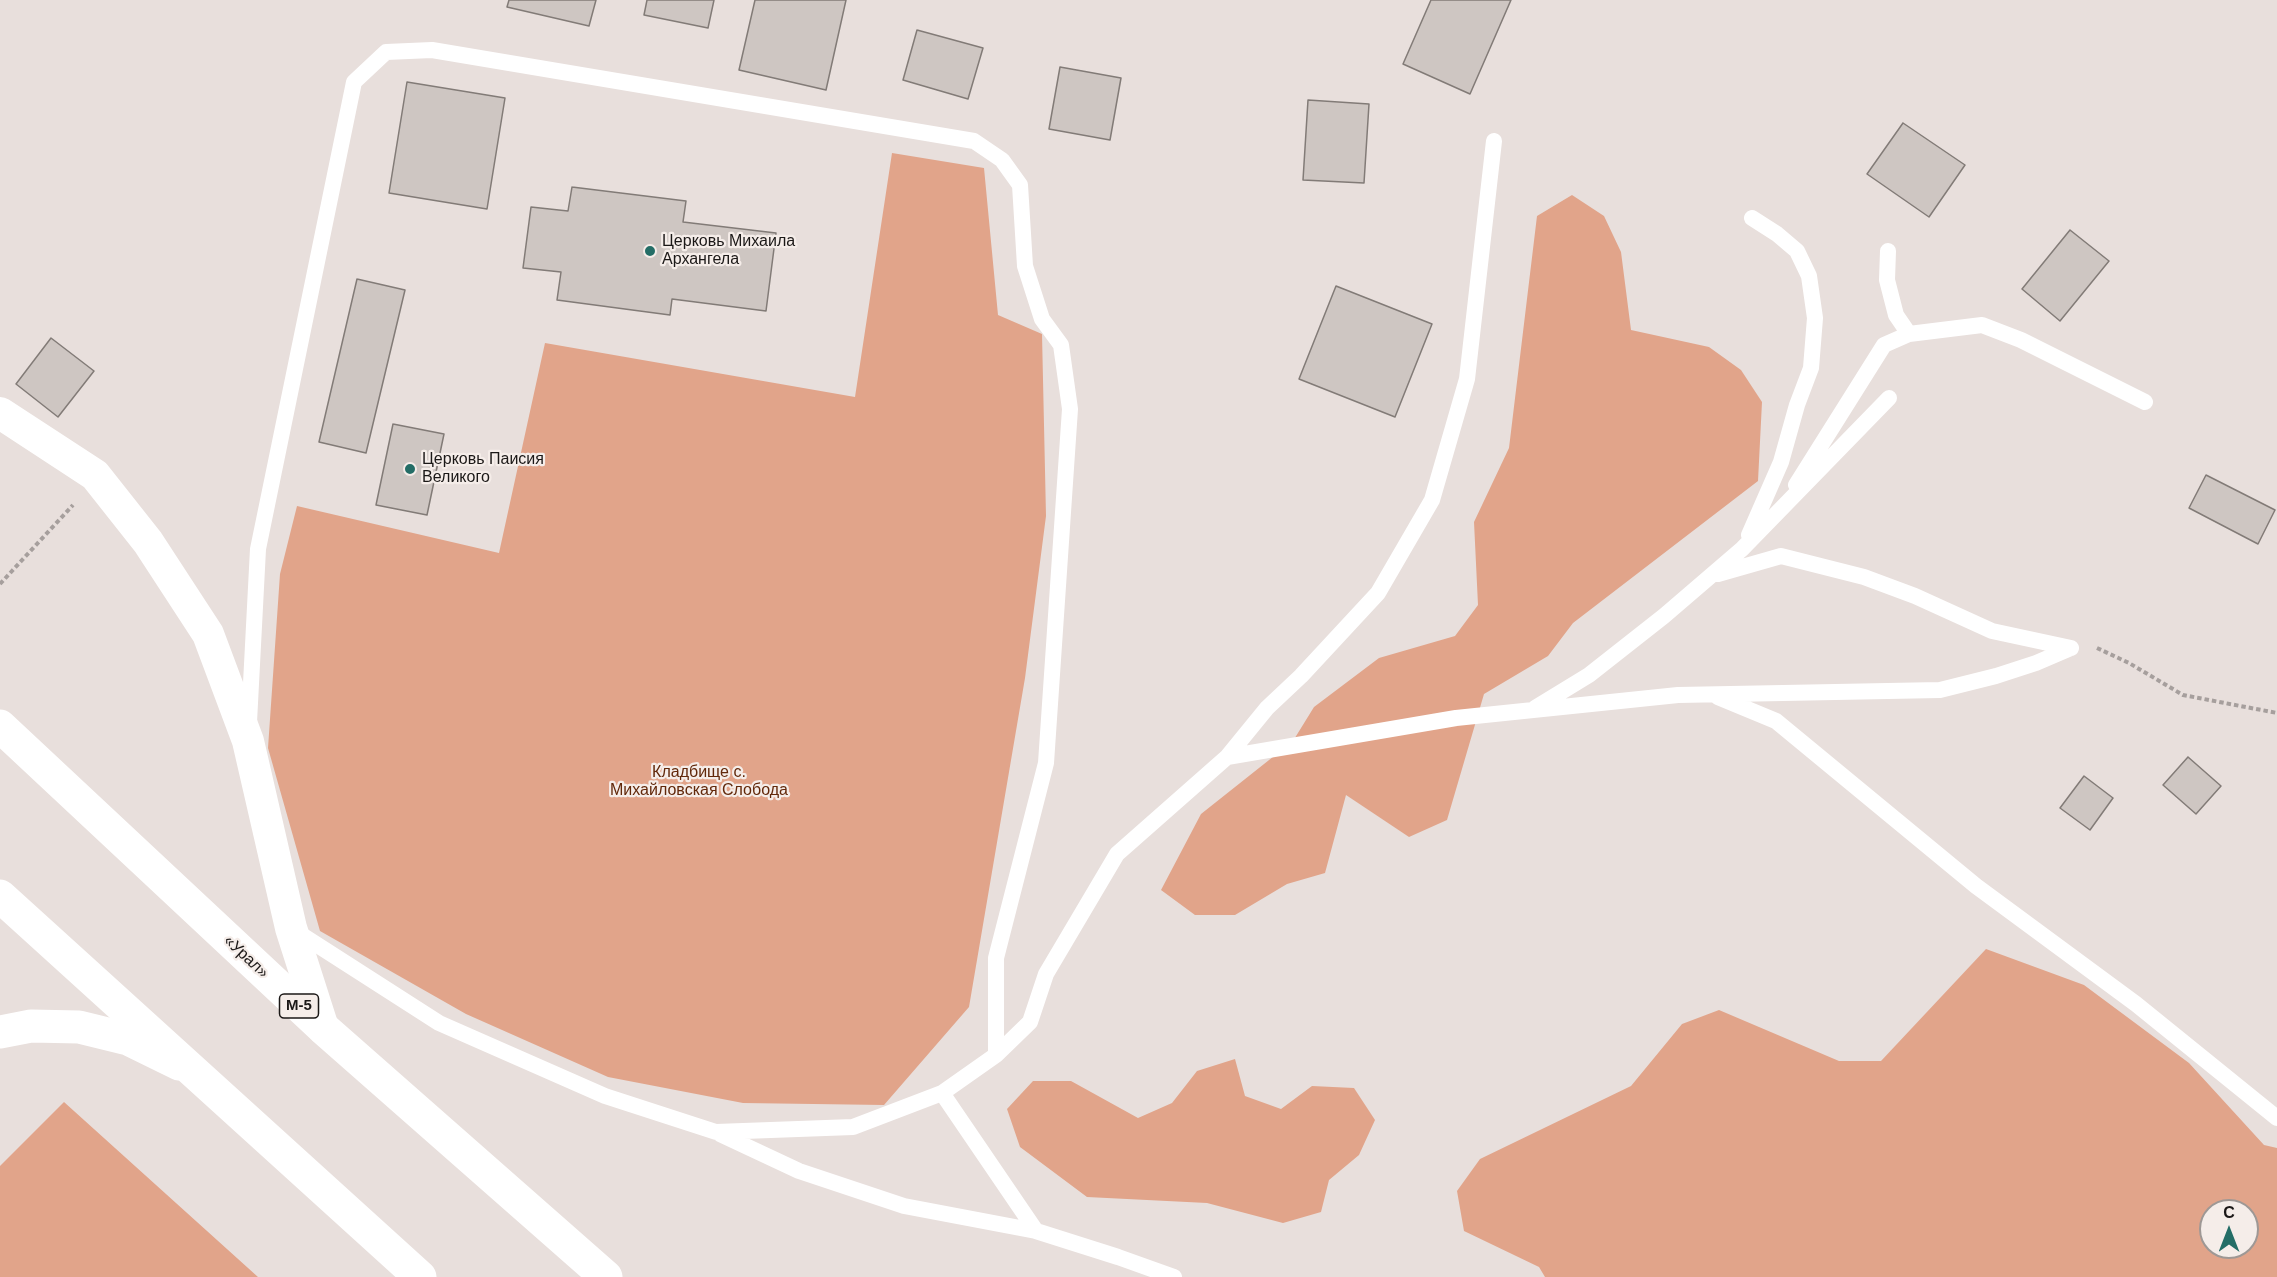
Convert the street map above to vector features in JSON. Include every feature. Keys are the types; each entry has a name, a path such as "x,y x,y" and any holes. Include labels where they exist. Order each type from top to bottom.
{"main road":[{"name":"«Урал»","path":"0,726 323,1028 606,1277"},
{"path":"0,896 420,1277"},
{"path":"0,1032 31,1026 79,1028 128,1039 192,1070"}],"street":[{"path":"0,413 95,475 148,542 208,634 248,741 291,928 323,1028"}],"lane":[{"path":"248,741 258,549 354,82 386,52 432,50 974,141 1002,160 1020,185 1025,266 1042,319 1061,345 1070,409 1046,763 996,958 996,1055"},
{"path":"716,1132 853,1127 942,1093 996,1055 1030,1022 1046,974 1117,854 1227,757 1267,708 1302,676 1378,592 1432,500 1467,379 1494,141"},
{"path":"1742,549 1782,462 1797,405 1811,368 1815,318 1809,276 1797,251 1777,234 1752,218"},
{"path":"1888,251 1887,280 1896,315 1909,334"},
{"path":"1782,508 1884,345 1909,334 1982,325 2021,340 2145,402"},
{"path":"1532,711 1589,675 1664,616 1742,549 1889,398"},
{"path":"1711,576 1782,556 1864,577 1915,596 1992,632 2072,648"},
{"path":"1227,757 1456,718 1678,695 1940,690 1996,676 2072,648"},
{"path":"1711,694 1776,721 1976,886 2136,1004 2277,1118"},
{"path":"291,928 439,1023 605,1096 716,1132 799,1171 904,1206 1036,1232 1174,1277"},
{"path":"942,1093 1036,1232"}],"path":[{"path":"0,584 73,505"},
{"path":"2072,648 2095,646 2129,663 2183,696 2277,713"}],"green space":[{"name":"Кладбище с. Михайловская Слобода","path":"892,153 984,168 998,315 1042,334 1046,516 1025,678 969,1007 884,1105 743,1103 608,1077 466,1014 320,931 268,748 280,574 297,506 499,553 545,343 855,397"},
{"path":"1572,195 1604,216 1621,252 1631,330 1709,347 1741,370 1762,402 1758,481 1573,623 1548,656 1484,694 1447,820 1409,837 1346,795 1325,873 1287,884 1235,915 1195,915 1161,890 1201,814 1293,741 1314,707 1379,658 1455,636 1478,605 1474,522 1509,448 1537,216"},
{"path":"1986,949 2084,985 2189,1063 2264,1145 2277,1148 2277,1277 1545,1277 1539,1267 1464,1231 1457,1191 1480,1159 1631,1086 1682,1024 1719,1010 1839,1061 1881,1061"},
{"path":"1235,1059 1245,1096 1281,1109 1312,1086 1354,1088 1375,1120 1359,1155 1329,1180 1321,1212 1283,1223 1207,1203 1087,1197 1020,1147 1007,1109 1033,1081 1071,1081 1138,1118 1172,1103 1197,1071"},
{"path":"64,1102 258,1277 0,1277 0,1166"}],"building":[{"path":"509,0 596,0 589,26 507,7"},
{"path":"647,0 714,0 708,28 644,15"},
{"path":"755,0 846,0 826,90 739,70"},
{"path":"1431,0 1511,0 1470,94 1403,64"},
{"path":"917,30 983,48 968,99 903,80"},
{"path":"1060,67 1121,78 1110,140 1049,129"},
{"path":"407,82 505,98 487,209 389,193"},
{"path":"1308,100 1369,104 1364,183 1303,180"},
{"path":"1903,123 1965,165 1929,217 1867,174"},
{"name":"Церковь Михаила Архангела","path":"572,187 686,201 683,222 776,233 766,311 672,299 670,315 557,300 561,272 523,268 531,207 568,211"},
{"path":"2070,230 2109,261 2060,321 2022,289"},
{"path":"357,279 405,290 366,453 319,442"},
{"path":"1336,286 1432,324 1395,417 1299,379"},
{"path":"51,338 94,371 58,417 16,384"},
{"name":"Церковь Паисия Великого","path":"393,424 444,434 427,515 376,505"},
{"path":"2206,475 2275,510 2258,544 2189,508"},
{"path":"2188,757 2221,786 2196,814 2163,785"},
{"path":"2084,776 2113,798 2090,830 2060,808"}],"place":[{"name":"Церковь Михаила Архангела","path":"650,251"},
{"name":"Церковь Паисия Великого","path":"410,469"}]}
